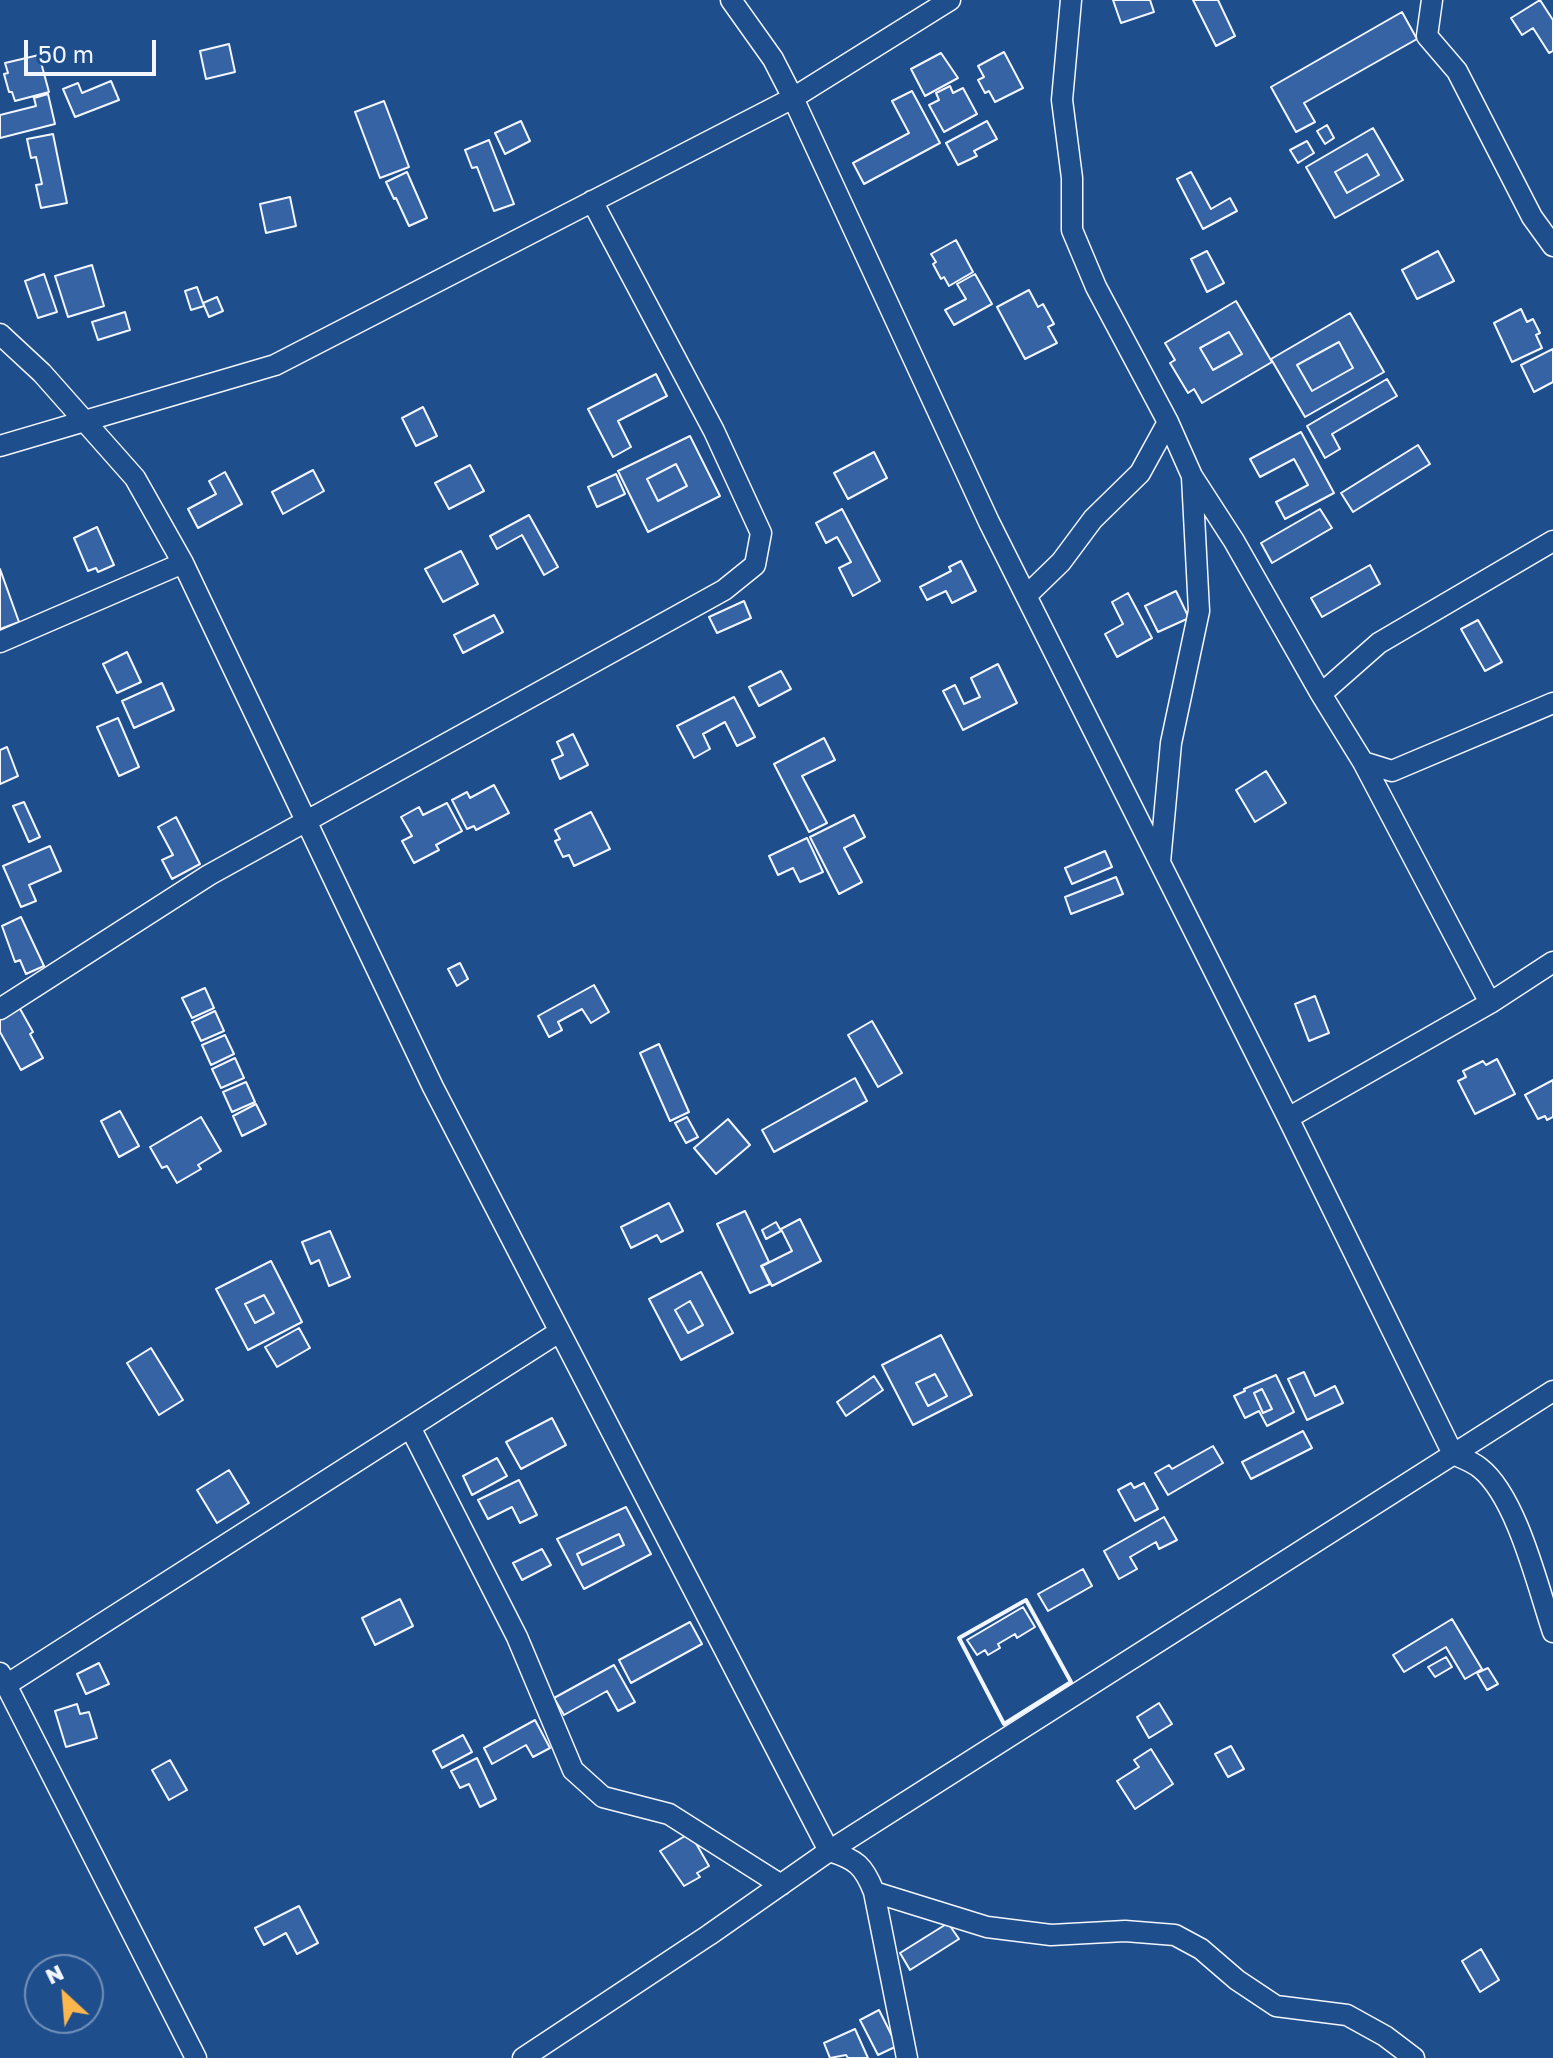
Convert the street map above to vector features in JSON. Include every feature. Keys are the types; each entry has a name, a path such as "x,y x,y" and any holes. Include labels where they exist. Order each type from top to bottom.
{"street":[{"path":"731,0 773,59 793,98 982,508 1453,1454 1481,1469 1501,1495 1520,1531 1553,1632"},
{"path":"0,446 275,365 793,98 950,0"},
{"path":"1071,0 1062,100 1072,178 1072,230 1096,287 1168,422 1192,476 1234,541 1363,762 1490,1003"},
{"path":"1432,0 1427,36 1457,71 1532,217 1553,246"},
{"path":"0,1009 209,875 724,590 755,565 761,533 714,431 592,201"},
{"path":"0,334 42,373 135,478 183,563 433,1087 829,1851 850,1857 868,1876 874,1892 907,2058"},
{"path":"1026,596 1061,562 1093,519 1140,473 1168,422"},
{"path":"1160,862 1171,743 1199,611 1192,476"},
{"path":"1321,694 1379,643 1553,541"},
{"path":"0,642 183,563"},
{"path":"1363,762 1392,771 1553,703"},
{"path":"1288,1118 1490,1003 1553,962"},
{"path":"196,2058 3,1679 559,1332"},
{"path":"523,2058 829,1851 1553,1391"},
{"path":"410,1427 517,1637 573,1770 603,1797 669,1814 781,1885"},
{"path":"874,1892 987,1927 1051,1935 1125,1931 1175,1935 1201,1949 1237,1980 1276,2006 1347,2015 1385,2036 1414,2058"}],"building":[{"path":"1113,0 1150,0 1154,12 1121,23"},
{"path":"1193,0 1218,0 1235,36 1216,46"},
{"path":"1540,0 1553,20 1553,51 1549,53 1533,28 1522,35 1511,18"},
{"path":"1402,12 1417,39 1304,103 1315,122 1296,132 1271,87"},
{"path":"229,44 235,72 206,79 200,51"},
{"path":"1004,52 1023,88 995,102 989,91 985,93 978,80 984,77 978,66"},
{"path":"941,53 958,78 925,96 911,69"},
{"path":"39,55 49,92 15,101 4,74 8,73 5,63"},
{"path":"111,81 119,100 75,117 63,89 78,83 82,93"},
{"path":"950,86 953,93 963,88 977,114 944,132 929,105 939,100 936,93"},
{"path":"912,91 940,143 864,184 853,163 909,133 892,101"},
{"path":"48,94 55,124 0,138 0,115 36,106 34,98"},
{"path":"384,101 409,167 380,178 355,112"},
{"path":"521,121 530,141 505,154 495,133"},
{"path":"987,121 997,139 974,151 977,156 958,165 946,143"},
{"path":"1327,125 1334,138 1325,144 1317,131"},
{"path":"1373,128 1403,180 1335,218 1306,167","holes":["1367,154 1379,175 1347,193 1335,172"]},
{"path":"53,134 67,203 41,208 36,185 42,184 36,157 31,158 27,139"},
{"path":"489,140 514,204 494,211 477,167 472,168 465,150"},
{"path":"1307,141 1314,153 1298,163 1290,150"},
{"path":"1367,154 1379,175 1347,193 1335,172"},
{"path":"407,172 427,218 409,226 386,182"},
{"path":"1191,172 1211,209 1230,198 1237,211 1203,229 1177,179"},
{"path":"290,197 296,226 266,233 260,204"},
{"path":"956,240 973,272 949,286 944,277 941,279 931,254"},
{"path":"1207,251 1224,283 1207,292 1191,259"},
{"path":"1438,251 1454,281 1417,299 1402,270"},
{"path":"92,265 104,306 68,317 55,276"},
{"path":"44,274 57,312 38,318 25,281"},
{"path":"975,274 992,304 954,325 945,310 966,299 957,284"},
{"path":"197,287 204,306 191,310 185,291"},
{"path":"1029,290 1038,307 1043,304 1054,324 1048,327 1057,343 1025,359 997,307"},
{"path":"217,297 223,311 209,317 203,303"},
{"path":"1236,301 1272,362 1202,403 1194,389 1188,393 1170,363 1175,360 1165,343","holes":["1229,332 1242,354 1213,370 1200,348"]},
{"path":"1521,309 1527,322 1533,319 1540,333 1536,335 1542,348 1512,362 1494,323"},
{"path":"125,312 130,330 98,340 92,322"},
{"path":"1350,313 1384,372 1305,417 1271,359","holes":["1339,342 1353,368 1312,391 1297,365"]},
{"path":"1229,332 1242,354 1213,370 1200,348"},
{"path":"1339,342 1353,368 1312,391 1297,365"},
{"path":"1553,349 1553,382 1534,392 1521,365"},
{"path":"656,374 667,396 618,421 631,447 613,457 588,409"},
{"path":"1387,379 1397,396 1332,434 1340,449 1325,458 1307,426"},
{"path":"423,407 437,436 416,446 402,418"},
{"path":"1301,432 1334,493 1285,519 1276,502 1308,485 1294,459 1260,477 1250,459"},
{"path":"690,436 720,496 648,532 618,471","holes":["676,464 687,486 658,501 647,479"]},
{"path":"1418,445 1430,464 1353,512 1341,493"},
{"path":"874,452 887,478 848,499 834,473"},
{"path":"676,464 687,486 658,501 647,479"},
{"path":"470,465 484,491 449,509 435,483"},
{"path":"313,470 324,491 283,514 272,492"},
{"path":"225,472 242,504 198,528 188,509 216,494 209,481"},
{"path":"616,474 625,494 597,507 588,487"},
{"path":"842,509 880,581 853,596 839,568 851,562 837,537 826,543 816,523"},
{"path":"1320,509 1332,528 1272,563 1261,543"},
{"path":"529,515 558,567 544,575 522,535 497,549 490,536"},
{"path":"97,527 114,565 98,572 96,568 88,571 74,538"},
{"path":"461,551 478,584 443,602 425,569"},
{"path":"961,561 976,591 952,603 946,591 927,600 920,587 951,571 949,567"},
{"path":"1370,565 1380,584 1322,617 1311,598"},
{"path":"0,569 19,622 0,629"},
{"path":"1176,591 1189,618 1158,632 1145,606"},
{"path":"1128,593 1152,638 1117,657 1105,634 1123,624 1112,602"},
{"path":"744,601 751,618 717,633 709,617"},
{"path":"494,615 503,632 463,653 454,635"},
{"path":"1478,620 1502,662 1485,671 1461,629"},
{"path":"127,652 141,682 117,693 103,664"},
{"path":"998,664 1017,703 963,730 943,691 955,685 964,704 980,697 971,678"},
{"path":"781,671 791,689 759,706 749,687"},
{"path":"162,683 174,710 134,728 122,701"},
{"path":"734,697 755,737 737,746 725,722 703,734 710,749 694,758 677,726"},
{"path":"118,718 139,767 119,776 97,727"},
{"path":"573,734 588,765 560,779 552,760 563,755 557,742"},
{"path":"824,738 835,760 802,776 827,823 809,832 774,764"},
{"path":"7,747 18,776 0,784 0,750"},
{"path":"1266,771 1286,803 1255,822 1236,790"},
{"path":"494,785 509,813 476,830 474,826 467,829 452,800 467,792 470,798"},
{"path":"24,802 40,837 29,842 13,806"},
{"path":"447,803 462,831 436,845 439,850 414,863 402,841 412,836 401,817 419,807 423,815"},
{"path":"591,812 610,849 574,866 569,855 563,857 555,841 560,839 555,830"},
{"path":"854,815 865,837 844,848 862,882 839,894 810,837"},
{"path":"176,817 200,864 172,879 162,860 173,855 158,827"},
{"path":"807,838 823,872 800,882 793,868 778,875 769,856"},
{"path":"50,846 61,871 29,885 36,901 21,907 3,866"},
{"path":"1105,851 1112,867 1072,884 1065,868"},
{"path":"1116,877 1123,894 1071,914 1065,897"},
{"path":"21,917 44,966 26,974 20,960 15,962 2,926"},
{"path":"460,963 468,979 457,986 448,969"},
{"path":"594,985 609,1012 591,1023 582,1009 558,1022 562,1030 549,1037 538,1016"},
{"path":"205,988 214,1008 192,1018 182,998"},
{"path":"1315,996 1329,1033 1309,1041 1295,1004"},
{"path":"19,1007 43,1058 21,1070 0,1032 0,1018"},
{"path":"215,1011 224,1031 201,1041 192,1022"},
{"path":"872,1021 902,1073 878,1087 848,1035"},
{"path":"225,1035 234,1054 211,1065 202,1045"},
{"path":"659,1044 689,1112 670,1121 640,1053"},
{"path":"235,1058 244,1078 221,1088 212,1069"},
{"path":"1497,1059 1515,1094 1475,1114 1458,1081 1466,1077 1463,1071 1483,1061 1486,1065"},
{"path":"855,1078 867,1101 774,1152 762,1130"},
{"path":"1553,1080 1553,1117 1538,1119 1525,1095"},
{"path":"246,1082 255,1102 232,1112 223,1092"},
{"path":"256,1104 266,1124 242,1136 233,1116"},
{"path":"120,1111 139,1146 119,1157 101,1121"},
{"path":"201,1117 221,1151 198,1165 201,1169 177,1183 167,1166 162,1168 150,1147"},
{"path":"687,1117 698,1137 686,1143 675,1123"},
{"path":"728,1119 750,1145 716,1174 694,1148"},
{"path":"669,1203 683,1231 661,1242 657,1235 631,1248 621,1227"},
{"path":"745,1211 769,1262 761,1266 770,1284 750,1293 717,1224"},
{"path":"800,1219 821,1261 772,1286 762,1266 792,1251 781,1229"},
{"path":"776,1222 781,1231 766,1239 762,1230"},
{"path":"330,1231 350,1277 329,1286 319,1260 311,1264 302,1242"},
{"path":"271,1261 302,1322 248,1350 216,1289","holes":["264,1295 274,1313 255,1323 245,1304"]},
{"path":"701,1272 733,1333 681,1360 649,1299","holes":["690,1301 703,1325 688,1333 675,1310"]},
{"path":"264,1295 274,1313 255,1323 245,1304"},
{"path":"690,1301 703,1325 688,1333 675,1310"},
{"path":"299,1328 310,1348 277,1367 265,1347"},
{"path":"941,1335 972,1395 913,1425 882,1365","holes":["935,1374 947,1396 928,1406 916,1383"]},
{"path":"151,1348 183,1400 159,1415 127,1363"},
{"path":"1304,1372 1315,1396 1335,1386 1343,1403 1307,1420 1288,1379"},
{"path":"935,1374 947,1396 928,1406 916,1383"},
{"path":"1276,1375 1294,1412 1267,1426 1259,1411 1245,1418 1234,1396","holes":["1262,1389 1272,1409 1263,1413 1254,1393"]},
{"path":"874,1376 883,1390 846,1416 837,1402"},
{"path":"1262,1389 1272,1409 1263,1413 1254,1393"},
{"path":"552,1418 566,1445 521,1469 506,1442"},
{"path":"1303,1431 1312,1448 1251,1479 1242,1462"},
{"path":"1213,1446 1223,1463 1168,1495 1155,1473 1169,1465 1172,1469"},
{"path":"497,1458 507,1476 472,1495 463,1476"},
{"path":"229,1470 249,1503 217,1523 197,1490"},
{"path":"519,1480 537,1515 520,1523 512,1507 488,1519 478,1500"},
{"path":"1131,1483 1134,1488 1144,1483 1158,1509 1135,1521 1118,1490"},
{"path":"626,1507 651,1554 584,1589 557,1539","holes":["619,1534 624,1545 582,1565 577,1554"]},
{"path":"1164,1517 1177,1540 1159,1549 1156,1542 1130,1557 1137,1569 1119,1579 1104,1551"},
{"path":"619,1534 624,1545 582,1565 577,1554"},
{"path":"542,1549 551,1565 522,1580 513,1563"},
{"path":"1083,1569 1092,1586 1048,1611 1038,1594"},
{"path":"400,1599 413,1626 375,1645 362,1618"},
{"path":"1023,1607 1035,1627 1017,1638 1015,1634 998,1644 1000,1648 988,1655 985,1650 977,1655 967,1640"},
{"path":"1452,1619 1482,1669 1465,1679 1446,1647 1404,1672 1393,1655"},
{"path":"690,1622 702,1644 631,1683 619,1660"},
{"path":"1446,1657 1452,1667 1435,1677 1428,1667"},
{"path":"99,1663 109,1684 86,1694 77,1674"},
{"path":"614,1665 635,1702 618,1711 607,1691 564,1715 554,1698"},
{"path":"1488,1668 1498,1684 1487,1690 1477,1673"},
{"path":"1159,1703 1172,1724 1149,1738 1137,1717"},
{"path":"77,1704 80,1714 89,1712 97,1738 66,1747 55,1711"},
{"path":"535,1720 550,1748 533,1757 526,1745 492,1764 484,1748"},
{"path":"463,1735 472,1752 442,1768 433,1751"},
{"path":"1231,1746 1244,1769 1228,1777 1215,1754"},
{"path":"1151,1749 1173,1784 1135,1809 1117,1781 1139,1767 1134,1760"},
{"path":"477,1758 496,1799 480,1807 469,1784 460,1788 451,1771"},
{"path":"170,1760 187,1790 169,1800 152,1770"},
{"path":"690,1833 709,1866 697,1873 700,1877 684,1886 660,1851"},
{"path":"299,1906 318,1943 297,1954 286,1933 264,1945 255,1928"},
{"path":"948,1923 959,1939 910,1970 900,1953"},
{"path":"1481,1949 1499,1980 1480,1992 1462,1961"},
{"path":"879,2010 897,2046 878,2055 860,2020"},
{"path":"855,2029 868,2058 848,2058 846,2055 830,2058 824,2043"}],"wall":[{"path":"1026,1600 1071,1682 1004,1724 959,1638 1026,1600"}]}
